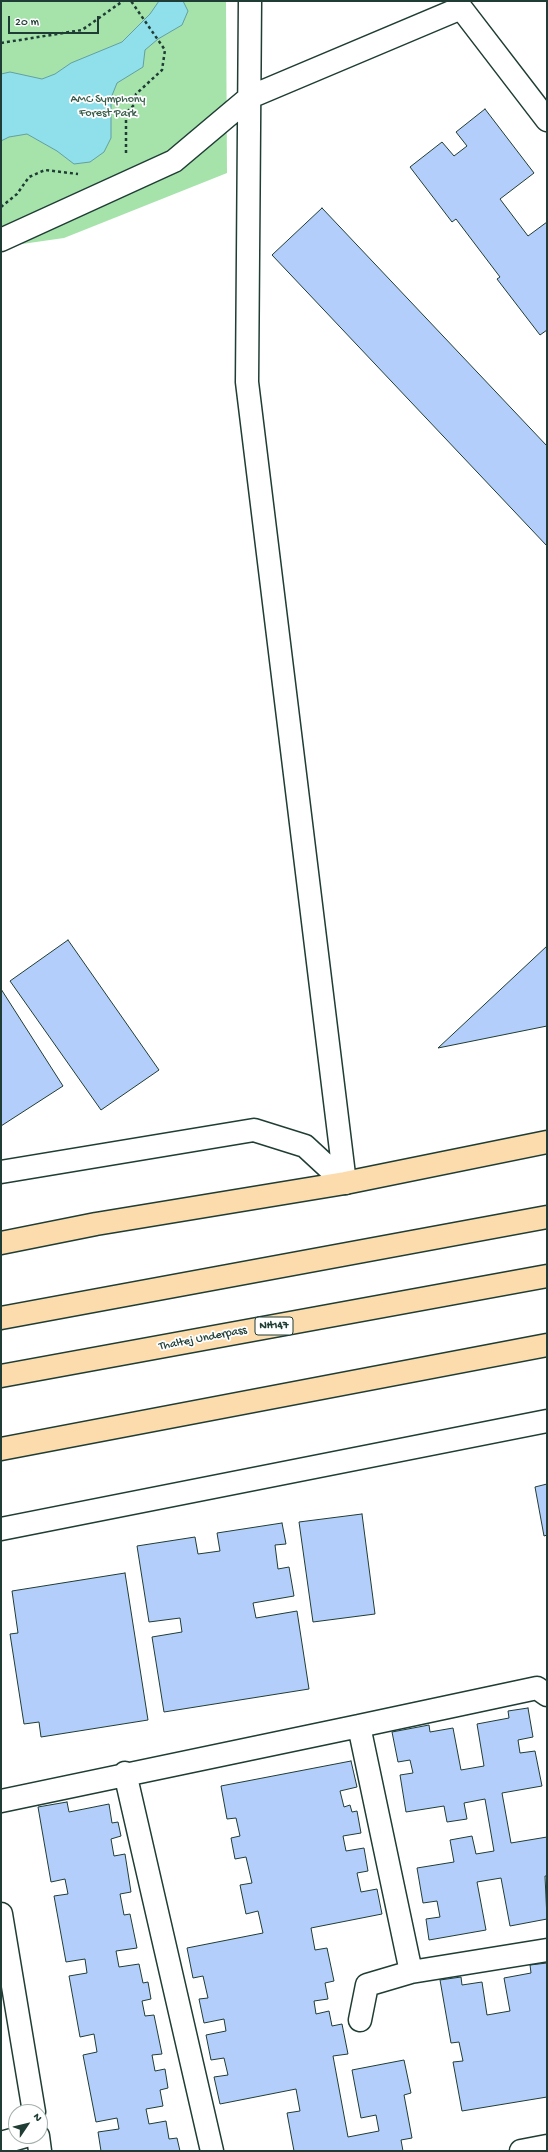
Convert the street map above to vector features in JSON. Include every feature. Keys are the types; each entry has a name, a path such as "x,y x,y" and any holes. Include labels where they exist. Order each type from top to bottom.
{"main road":[{"path":"1,1243 96,1224 345,1183 547,1142"},
{"path":"1,1318 547,1217"},
{"name":"Thaltej Underpass","path":"1,1376 547,1276"},
{"path":"1,1449 547,1345"}],"street":[{"path":"250,1 247,382 345,1183"},
{"path":"1,240 174,161 250,98 466,4 547,120"},
{"path":"1,1172 254,1130 305,1146 345,1183"},
{"path":"1,1529 547,1421"},
{"path":"1,1801 125,1773 359,1726 537,1688 547,1696"},
{"path":"359,1726 411,1972"},
{"path":"125,1773 212,2151"},
{"path":"1,1914 33,2104"},
{"path":"360,2020 367,1985 411,1972 547,1950"},
{"path":"521,2151 547,2146"}],"path":[{"path":"1,43 82,30 123,1"},
{"path":"121,158 126,154 126,113 134,105 136,94 162,70 165,50 131,1"},
{"path":"1,207 17,194 29,178 45,170 86,175"}],"green space":[{"name":"AMC Symphony Forest Park","path":"1,1 226,1 227,173 64,238 1,247"}],"water":[{"path":"159,1 183,1 188,11 182,25 158,39 145,50 143,67 117,83 111,98 111,138 104,152 90,162 74,164 57,151 27,134 9,137 1,141 1,74 10,72 42,79 55,74 71,63 122,42 150,14"}],"building":[{"path":"485,109 534,173 500,199 528,236 547,222 547,330 540,335 497,279 500,277 456,219 452,222 410,167 442,142 454,156 467,146 456,132"},
{"path":"322,208 547,446 547,546 272,255"},
{"path":"68,940 159,1070 101,1110 10,981"},
{"path":"547,946 547,1026 438,1048"},
{"path":"1,989 63,1086 1,1126"},
{"path":"547,1484 547,1535 544,1536 535,1487"},
{"path":"362,1514 375,1614 313,1622 299,1522"},
{"path":"282,1523 286,1544 275,1545 278,1569 289,1567 294,1596 253,1603 256,1618 297,1611 309,1689 164,1712 152,1637 182,1632 180,1618 149,1622 137,1546 195,1537 198,1554 220,1551 217,1533"},
{"path":"125,1573 148,1720 41,1737 39,1722 24,1724 10,1634 18,1633 12,1591"},
{"path":"528,1708 533,1737 518,1740 520,1753 535,1751 542,1786 502,1793 511,1843 547,1837 547,1876 545,1876 547,1919 510,1926 501,1878 477,1882 486,1930 429,1940 426,1919 440,1917 437,1901 423,1903 417,1868 454,1862 450,1840 472,1836 476,1854 494,1851 485,1799 464,1803 467,1819 447,1822 444,1806 406,1812 400,1775 413,1773 410,1760 398,1762 392,1732 429,1725 430,1732 453,1728 461,1770 484,1766 477,1724 509,1718 508,1711"},
{"path":"351,1761 357,1787 340,1791 344,1807 350,1805 352,1812 357,1811 361,1833 343,1836 346,1851 364,1848 368,1871 357,1873 361,1892 377,1889 382,1914 311,1928 315,1950 327,1948 334,1981 325,1983 328,1999 314,2001 316,2014 329,2011 332,2026 342,2024 348,2054 333,2056 348,2137 379,2131 376,2115 361,2118 352,2070 404,2060 411,2093 404,2095 412,2138 401,2140 403,2151 294,2151 287,2113 300,2111 296,2089 220,2104 214,2077 228,2075 224,2058 211,2060 206,2035 226,2031 224,2019 204,2023 199,1999 208,1998 203,1976 193,1978 187,1948 263,1933 258,1911 246,1914 240,1885 252,1883 246,1857 235,1859 231,1838 240,1836 236,1818 227,1819 221,1786"},
{"path":"67,1802 69,1812 109,1804 112,1823 118,1822 121,1836 111,1839 114,1856 125,1854 131,1892 120,1894 124,1915 130,1914 137,1948 116,1951 119,1967 139,1964 143,1983 148,1982 151,1999 142,2001 145,2016 154,2015 162,2054 152,2055 155,2071 165,2069 168,2088 160,2090 163,2106 146,2109 149,2124 166,2121 169,2139 177,2138 180,2151 101,2151 98,2132 119,2129 117,2118 96,2122 83,2055 97,2052 94,2034 80,2037 69,1976 87,1973 85,1959 66,1962 54,1896 68,1894 65,1879 51,1882 38,1807"},
{"path":"547,1963 547,2097 462,2111 453,2062 463,2061 459,2042 451,2043 440,1980 461,1977 462,1985 482,1982 487,2015 510,2011 504,1978 531,1973 530,1965"}]}
